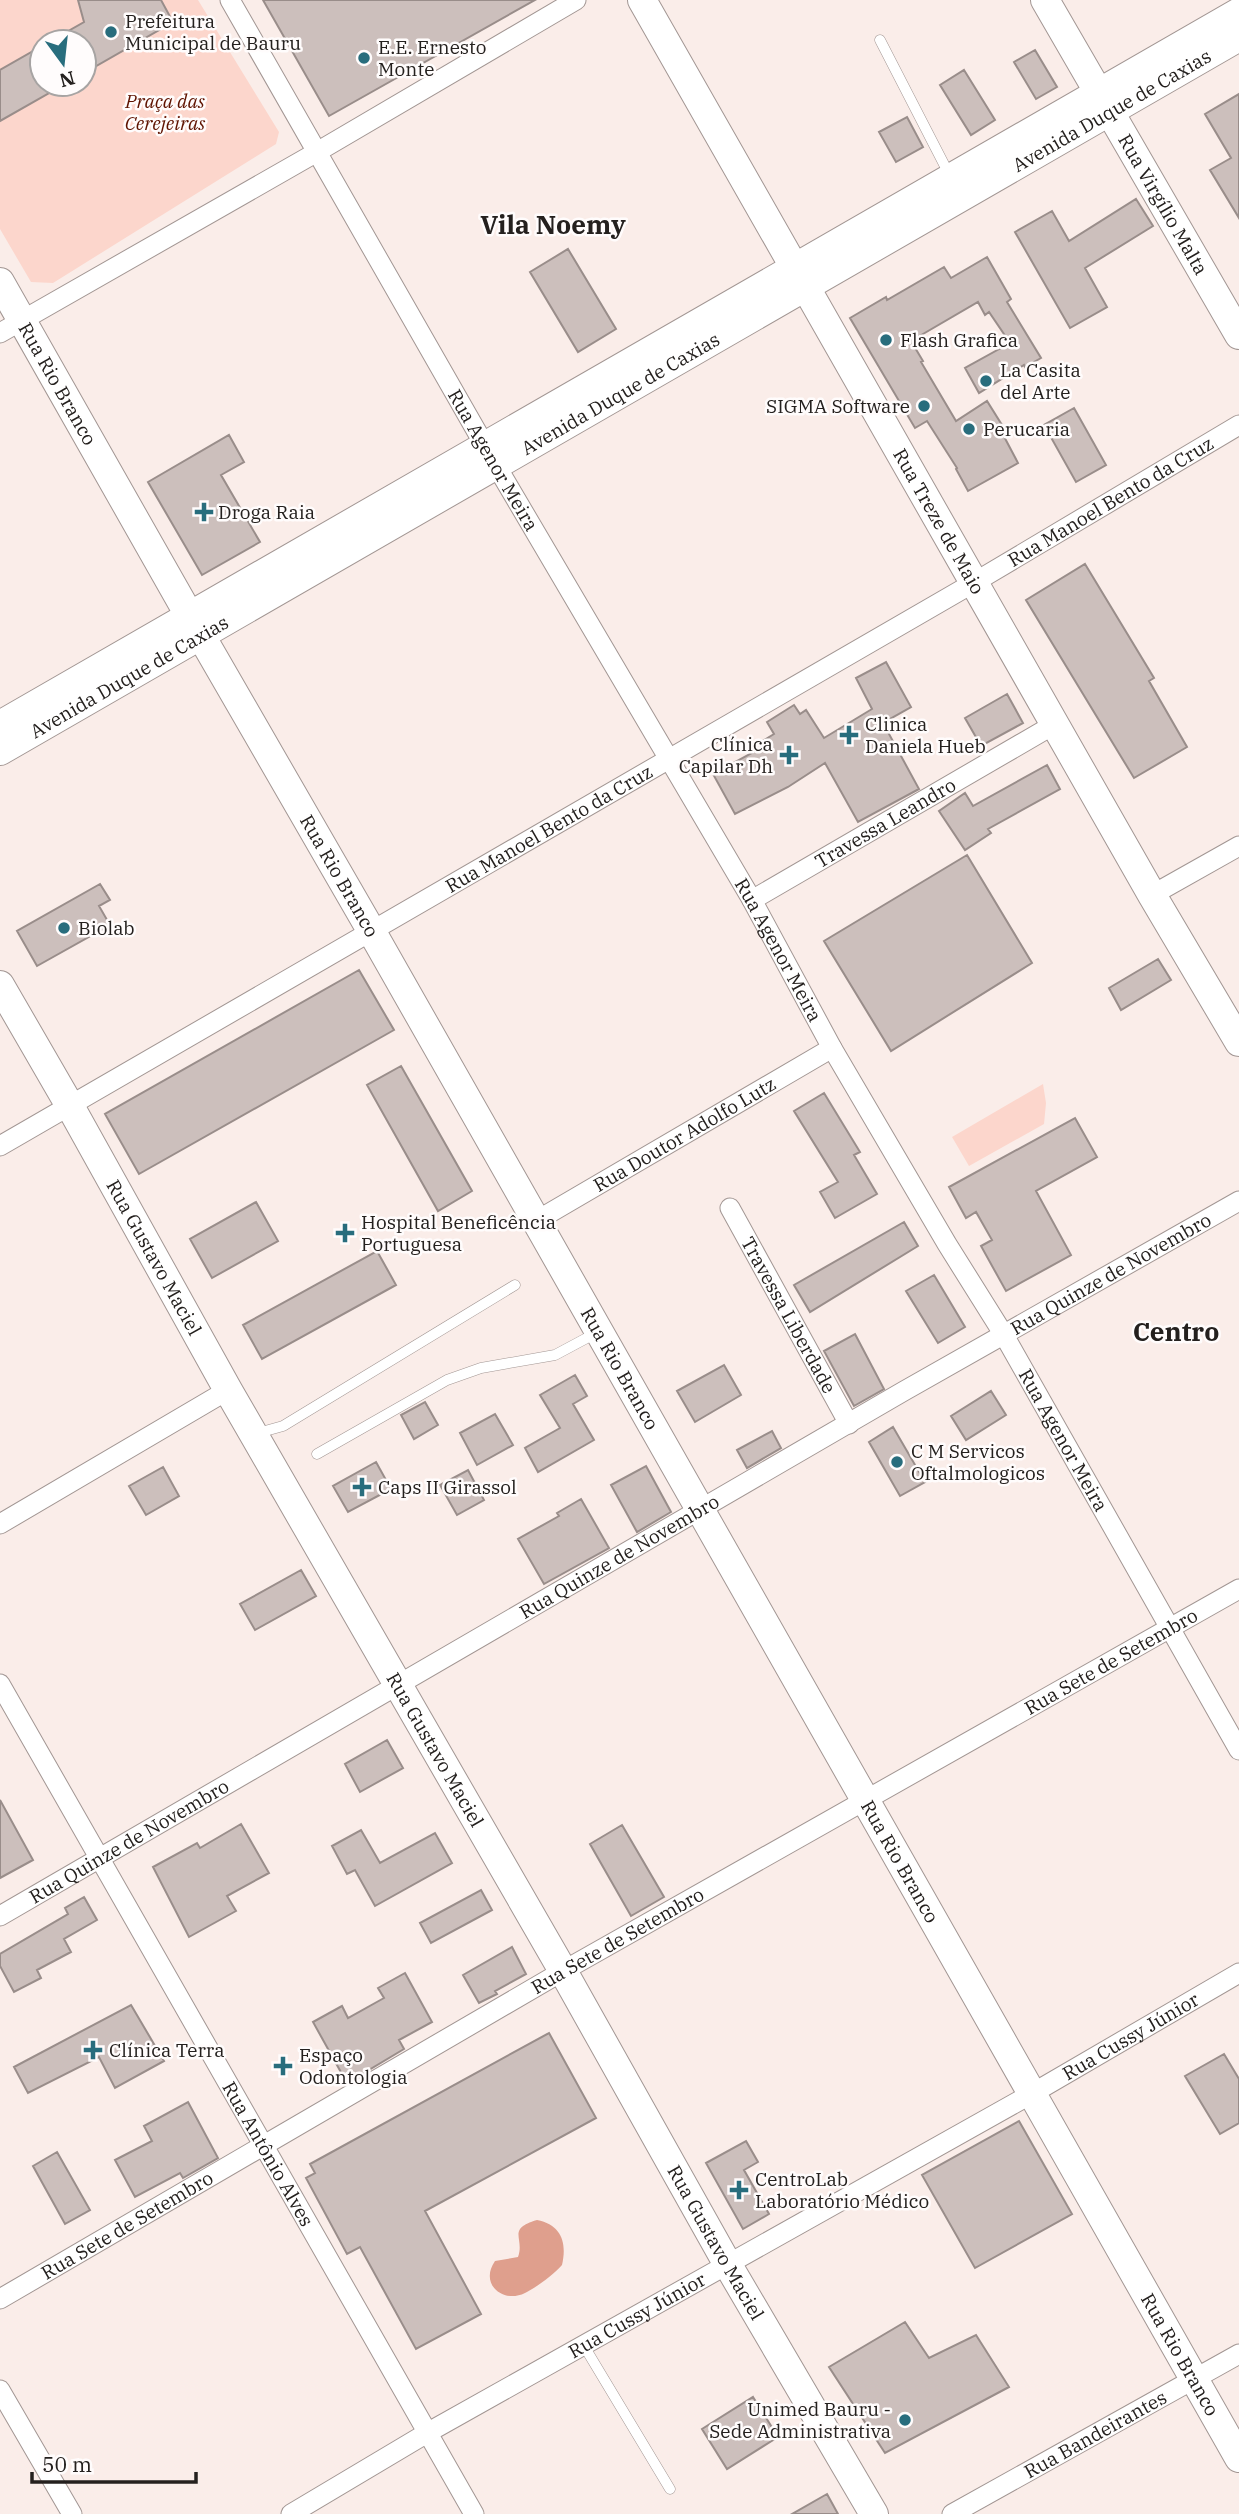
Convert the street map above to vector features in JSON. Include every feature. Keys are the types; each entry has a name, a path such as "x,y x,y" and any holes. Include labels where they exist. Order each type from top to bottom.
{"street":[{"path":"230,0 317,152"},
{"path":"11,327 576,0"},
{"name":"Rua Treze de Maio","path":"642,0 1152,895 1239,1042"},
{"name":"Rua Virgílio Malta","path":"1045,0 1239,335"},
{"name":"Avenida Duque de Caxias","path":"0,725 195,626 491,457 1104,103 1239,12"},
{"name":"Avenida Duque de Caxias","path":"799,278 951,178 1239,37"},
{"name":"Rua Agenor Meira","path":"317,152 491,457 752,900 832,1048 947,1244 1004,1335 1239,1750"},
{"name":"Rua Rio Branco","path":"0,282 11,327 195,626 372,932 1239,2458"},
{"name":"Rua Manoel Bento da Cruz","path":"0,1146 975,582 1239,425"},
{"name":"Avenida Duque de Caxias","path":"0,751 195,626"},
{"name":"Travessa Leandro","path":"752,900 1055,724"},
{"path":"1152,895 1239,846"},
{"name":"Rua Gustavo Maciel","path":"0,985 728,2265 874,2514"},
{"name":"Rua Doutor Adolfo Lutz","path":"536,1221 832,1048"},
{"name":"Rua Quinze de Novembro","path":"0,1916 699,1510 1239,1201"},
{"name":"Travessa Liberdade","path":"730,1208 849,1424"},
{"path":"0,1524 228,1390"},
{"name":"Rua Sete de Setembro","path":"0,2299 563,1971 1239,1589"},
{"name":"Rua Antônio Alves","path":"0,1684 474,2514"},
{"name":"Rua Cussy Júnior","path":"291,2514 427,2433 1033,2093 1239,1973"},
{"name":"Rua Bandeirantes","path":"952,2514 1239,2354"},
{"path":"0,2390 70,2513"}],"lane":[{"path":"880,40 951,178"},
{"path":"254,1434 283,1426 515,1285"},
{"path":"317,1454 447,1380 481,1368 555,1355 598,1332"},
{"path":"584,2346 670,2489"}],"green space":[{"name":"Praça das Cerejeiras","path":"0,0 198,0 279,132 276,144 53,283 31,282 0,229"},
{"path":"1043,1084 1046,1103 1044,1124 969,1166 952,1137"}],"shaded area":[{"path":"537,2220 552,2226 561,2236 564,2249 562,2265 525,2293 517,2296 502,2294 492,2284 491,2269 495,2261 518,2257 519,2231 528,2223"}],"building":[{"name":"Prefeitura Municipal de Bauru","path":"78,0 161,0 173,22 98,65 98,28 74,28 84,22"},
{"name":"E.E. Ernesto Monte","path":"263,0 535,0 329,116"},
{"path":"1035,50 1057,87 1036,99 1014,62"},
{"path":"28,54 28,98 40,98 0,121 0,70"},
{"path":"964,70 995,120 971,135 940,85"},
{"path":"1239,94 1239,218 1210,170 1231,158 1205,114"},
{"path":"907,117 923,147 896,162 879,132"},
{"path":"1136,199 1153,226 1085,268 1107,307 1070,328 1015,232 1052,211 1069,241"},
{"path":"568,249 616,329 578,352 530,272"},
{"path":"987,257 1011,299 1007,302 1041,358 1025,367 1024,365 979,393 965,368 1010,343 989,312 985,315 978,302 911,341 956,421 987,401 1002,425 999,427 1018,463 968,491 957,468 927,421 915,428 850,318 944,267 951,278"},
{"path":"1074,408 1106,465 1076,482 1044,425"},
{"name":"Droga Raia","path":"229,435 244,462 221,475 260,542 202,575 148,482"},
{"path":"1085,564 1154,678 1149,681 1187,747 1134,778 1026,600"},
{"path":"886,662 911,707 883,723 919,789 858,822 825,763 788,787 735,814 713,774 763,747 761,742 774,734 767,722 794,705 800,714 806,710 824,738 872,709 856,678"},
{"path":"1007,694 1023,723 981,746 965,718"},
{"path":"1047,765 1060,789 988,829 991,833 965,850 939,811 965,793 973,806"},
{"path":"967,855 1032,963 891,1051 824,941"},
{"name":"Biolab","path":"100,884 110,900 99,906 110,925 37,966 17,931"},
{"path":"1158,959 1171,980 1121,1010 1109,988"},
{"path":"359,970 394,1030 139,1174 105,1114"},
{"path":"401,1066 472,1191 438,1211 367,1085"},
{"path":"824,1093 860,1152 854,1155 877,1194 835,1218 820,1192 838,1182 794,1111"},
{"path":"1075,1118 1097,1157 1036,1191 1071,1255 1006,1291 981,1246 992,1240 976,1212 966,1218 949,1187"},
{"path":"256,1202 278,1241 212,1278 190,1239"},
{"path":"904,1222 918,1246 810,1312 794,1285"},
{"path":"377,1251 396,1285 262,1359 243,1325"},
{"path":"934,1275 965,1327 938,1343 906,1291"},
{"path":"855,1334 884,1389 854,1406 824,1351"},
{"path":"724,1365 741,1395 695,1422 677,1391"},
{"path":"575,1375 587,1396 573,1404 594,1440 538,1472 525,1448 560,1428 540,1395"},
{"path":"991,1391 1006,1415 966,1440 951,1416"},
{"path":"425,1402 438,1425 414,1439 401,1415"},
{"path":"495,1414 513,1445 477,1465 460,1433"},
{"name":"C M Servicos Oftalmologicos","path":"893,1427 925,1482 900,1496 869,1442"},
{"path":"772,1431 781,1448 747,1468 737,1450"},
{"name":"Caps II Girassol","path":"376,1462 391,1489 348,1512 333,1486"},
{"path":"646,1466 671,1512 637,1532 611,1485"},
{"path":"163,1467 179,1496 146,1515 129,1486"},
{"path":"468,1470 484,1500 457,1515 440,1485"},
{"path":"581,1499 609,1548 544,1584 518,1539 559,1516 557,1513"},
{"path":"301,1570 316,1596 255,1630 240,1604"},
{"path":"387,1740 403,1768 360,1792 345,1764"},
{"path":"0,1800 33,1860 0,1878"},
{"path":"241,1824 269,1873 227,1896 236,1911 189,1937 153,1867 197,1843 200,1848"},
{"path":"622,1825 664,1897 631,1916 590,1844"},
{"path":"361,1830 380,1863 435,1833 452,1863 375,1906 355,1870 347,1874 332,1846"},
{"path":"481,1890 492,1910 431,1943 420,1923"},
{"path":"84,1897 97,1920 64,1939 71,1952 37,1970 41,1978 14,1992 0,1966 0,1954 68,1914 65,1908"},
{"path":"512,1947 526,1974 479,2003 463,1975"},
{"path":"405,1973 432,2022 399,2040 404,2049 347,2083 313,2022 342,2006 348,2018 384,1998 378,1988"},
{"name":"Clínica Terra","path":"131,2005 164,2061 115,2088 99,2057 28,2093 14,2067"},
{"path":"549,2033 596,2118 425,2211 481,2314 416,2349 360,2247 347,2254 306,2178 315,2173 310,2164"},
{"path":"1224,2054 1239,2079 1239,2123 1220,2134 1185,2076"},
{"path":"188,2102 218,2158 183,2178 180,2173 135,2197 115,2160 152,2141 144,2126"},
{"path":"1019,2121 1072,2214 975,2268 922,2175"},
{"name":"CentroLab Laboratório Médico","path":"746,2141 758,2162 744,2170 769,2214 743,2229 706,2163"},
{"path":"57,2152 90,2210 65,2224 33,2166"},
{"name":"Unimed Bauru - Sede Administrativa","path":"905,2322 929,2358 976,2335 1009,2387 885,2453 829,2367"},
{"path":"753,2397 778,2437 727,2469 702,2429"},
{"path":"827,2494 838,2514 792,2514"}],"place":[{"name":"Prefeitura Municipal de Bauru","path":"111,32"},
{"name":"E.E. Ernesto Monte","path":"364,58"},
{"name":"Flash Grafica","path":"886,340"},
{"name":"La Casita del Arte","path":"986,381"},
{"name":"SIGMA Software","path":"924,406"},
{"name":"Perucaria","path":"969,429"},
{"name":"Droga Raia","path":"204,512"},
{"name":"Clinica Daniela Hueb","path":"849,735"},
{"name":"Clínica Capilar Dh","path":"789,755"},
{"name":"Biolab","path":"64,928"},
{"name":"Hospital Beneficência Portuguesa","path":"345,1233"},
{"name":"C M Servicos Oftalmologicos","path":"897,1462"},
{"name":"Caps II Girassol","path":"362,1487"},
{"name":"Clínica Terra","path":"93,2050"},
{"name":"Espaço Odontologia","path":"283,2066"},
{"name":"CentroLab Laboratório Médico","path":"739,2190"},
{"name":"Unimed Bauru - Sede Administrativa","path":"905,2420"}],"district":[{"name":"Vila Noemy","path":"553,224"},
{"name":"Centro","path":"1176,1331"}]}
